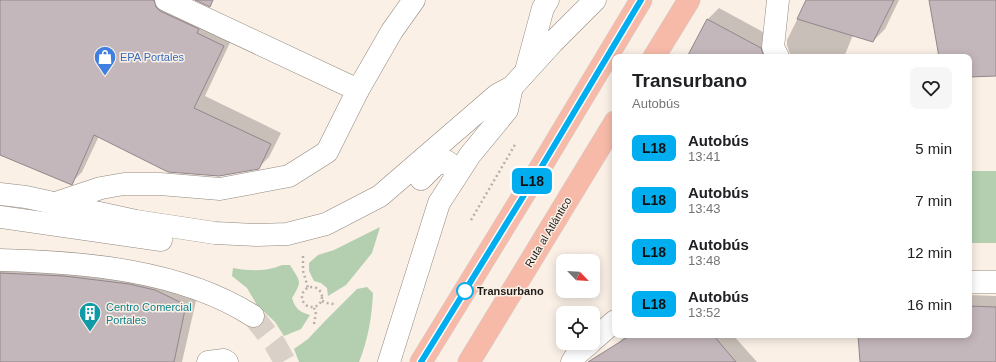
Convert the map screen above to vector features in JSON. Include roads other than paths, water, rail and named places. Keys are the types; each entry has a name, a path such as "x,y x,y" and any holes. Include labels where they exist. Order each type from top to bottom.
{"highway":[{"path":"421,362 542,166 641,0"},
{"path":"656,54 689,0"},
{"name":"Ruta al Atlántico","path":"469,362 612,127"}],"street":[{"path":"166,0 358,90"},
{"path":"56,203 101,188 124,184 160,184 220,189 289,176 327,152 358,90 392,31 414,0"},
{"path":"389,362 439,202 470,155 507,110 543,8 548,0"},
{"path":"0,194 26,197 136,221 215,233 257,235 287,234 326,224 380,196 497,95 519,79 595,0"},
{"path":"776,54 773,47 778,0"},
{"path":"0,217 214,248 255,250 287,246 331,234 387,203 423,178 434,165 446,161 453,166 455,177"},
{"path":"0,260 78,265 122,270 150,276 197,288 234,304 253,316"},
{"path":"972,282 996,282"},
{"path":"600,334 612,324"},
{"path":"572,362 582,350"},
{"path":"208,362 224,360 227,362"}],"tunnel":[{"path":"253,316 275,344 285,362"}],"place":[{"name":"EPA Portales","path":"105,76"},
{"name":"Transurbano","path":"465,291"},
{"name":"Centro Comercial Portales","path":"90,332"}]}
